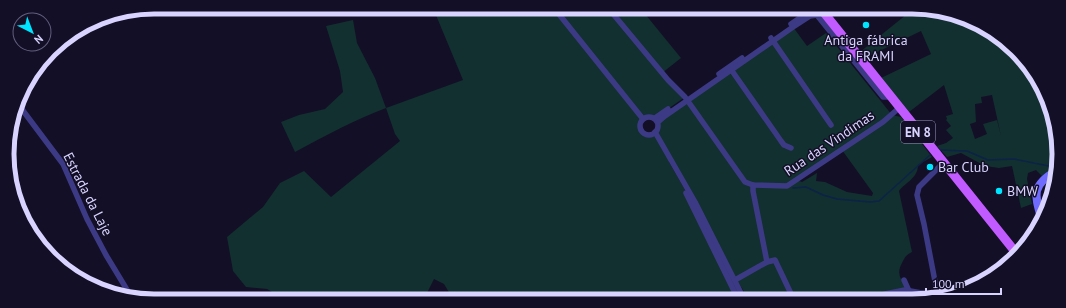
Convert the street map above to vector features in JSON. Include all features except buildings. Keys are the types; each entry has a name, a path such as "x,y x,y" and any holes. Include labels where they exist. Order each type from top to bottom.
{"main road":[{"name":"EN 8","path":"821,14 891,97 1013,250"}],"street":[{"path":"559,14 643,119"},
{"path":"613,14 668,80 686,99 745,182 753,185 767,262"},
{"path":"656,120 772,39 805,14"},
{"path":"772,39 814,14"},
{"path":"772,39 831,125"},
{"path":"731,68 781,141 784,145 791,148"},
{"name":"Estrada da Laje","path":"21,108 63,164 87,219 106,255 128,291"},
{"name":"Rua das Vindimas","path":"753,185 787,186 874,128 899,108"},
{"path":"648,116 656,120 658,129 653,134 645,134 640,130 640,124 643,119 648,116"},
{"path":"653,134 695,202 741,294"},
{"path":"653,134 684,188 736,294"},
{"path":"937,291 917,195 919,187 943,163"},
{"path":"1040,212 1036,199 1037,190 1043,180 1050,175"},
{"path":"734,280 767,262 775,260 791,294"},
{"path":"904,280 909,291"},
{"path":"885,294 905,290 923,293"}],"green space":[{"path":"436,14 645,14 681,58 662,73 685,97 655,118 648,116 643,119 639,125 641,131 648,135 653,134 656,131 658,122 793,27 807,46 826,33 892,115 901,117 932,157 918,165 914,177 899,191 912,252 906,256 899,273 905,284 917,294 745,294 732,274 671,160 669,162 684,188 734,294 450,294 444,284 434,279 426,294 276,294 267,289 246,287 233,271 227,237 263,207 280,183 304,171 331,197 400,141 395,134 386,108 463,80","holes":["842,150 873,193 872,196 847,192 825,182 816,181 817,173 802,182 797,180"]},
{"path":"907,14 930,15 957,21 974,28 990,38 1011,55 1028,76 1038,92 1047,118 1051,136 1051,170 1042,176 1036,170 1028,173 1027,179 1032,204 1021,208 1012,166 999,168 985,166 961,153 947,157 937,146 946,143 953,138 946,130 951,126 946,120 946,116 953,114 944,85 909,112 881,78 931,54 921,31 865,58 860,52","holes":["992,95 1001,136 997,120 983,124 987,134 975,139 970,124 976,122 975,104 982,103 981,97"]},
{"path":"353,20 357,43 375,78 386,108 351,123 295,152 281,122 299,115 325,109 343,92 340,71 326,26"}],"waterway":[{"path":"939,150 967,151 988,160 1014,159 1051,166"},
{"path":"793,188 806,187 823,195 837,199 870,202 879,201 930,155"}],"place":[{"name":"Antiga fábrica da FRAMI","path":"866,25"},
{"name":"Bar Club","path":"930,167"},
{"name":"BMW","path":"999,191"}]}
